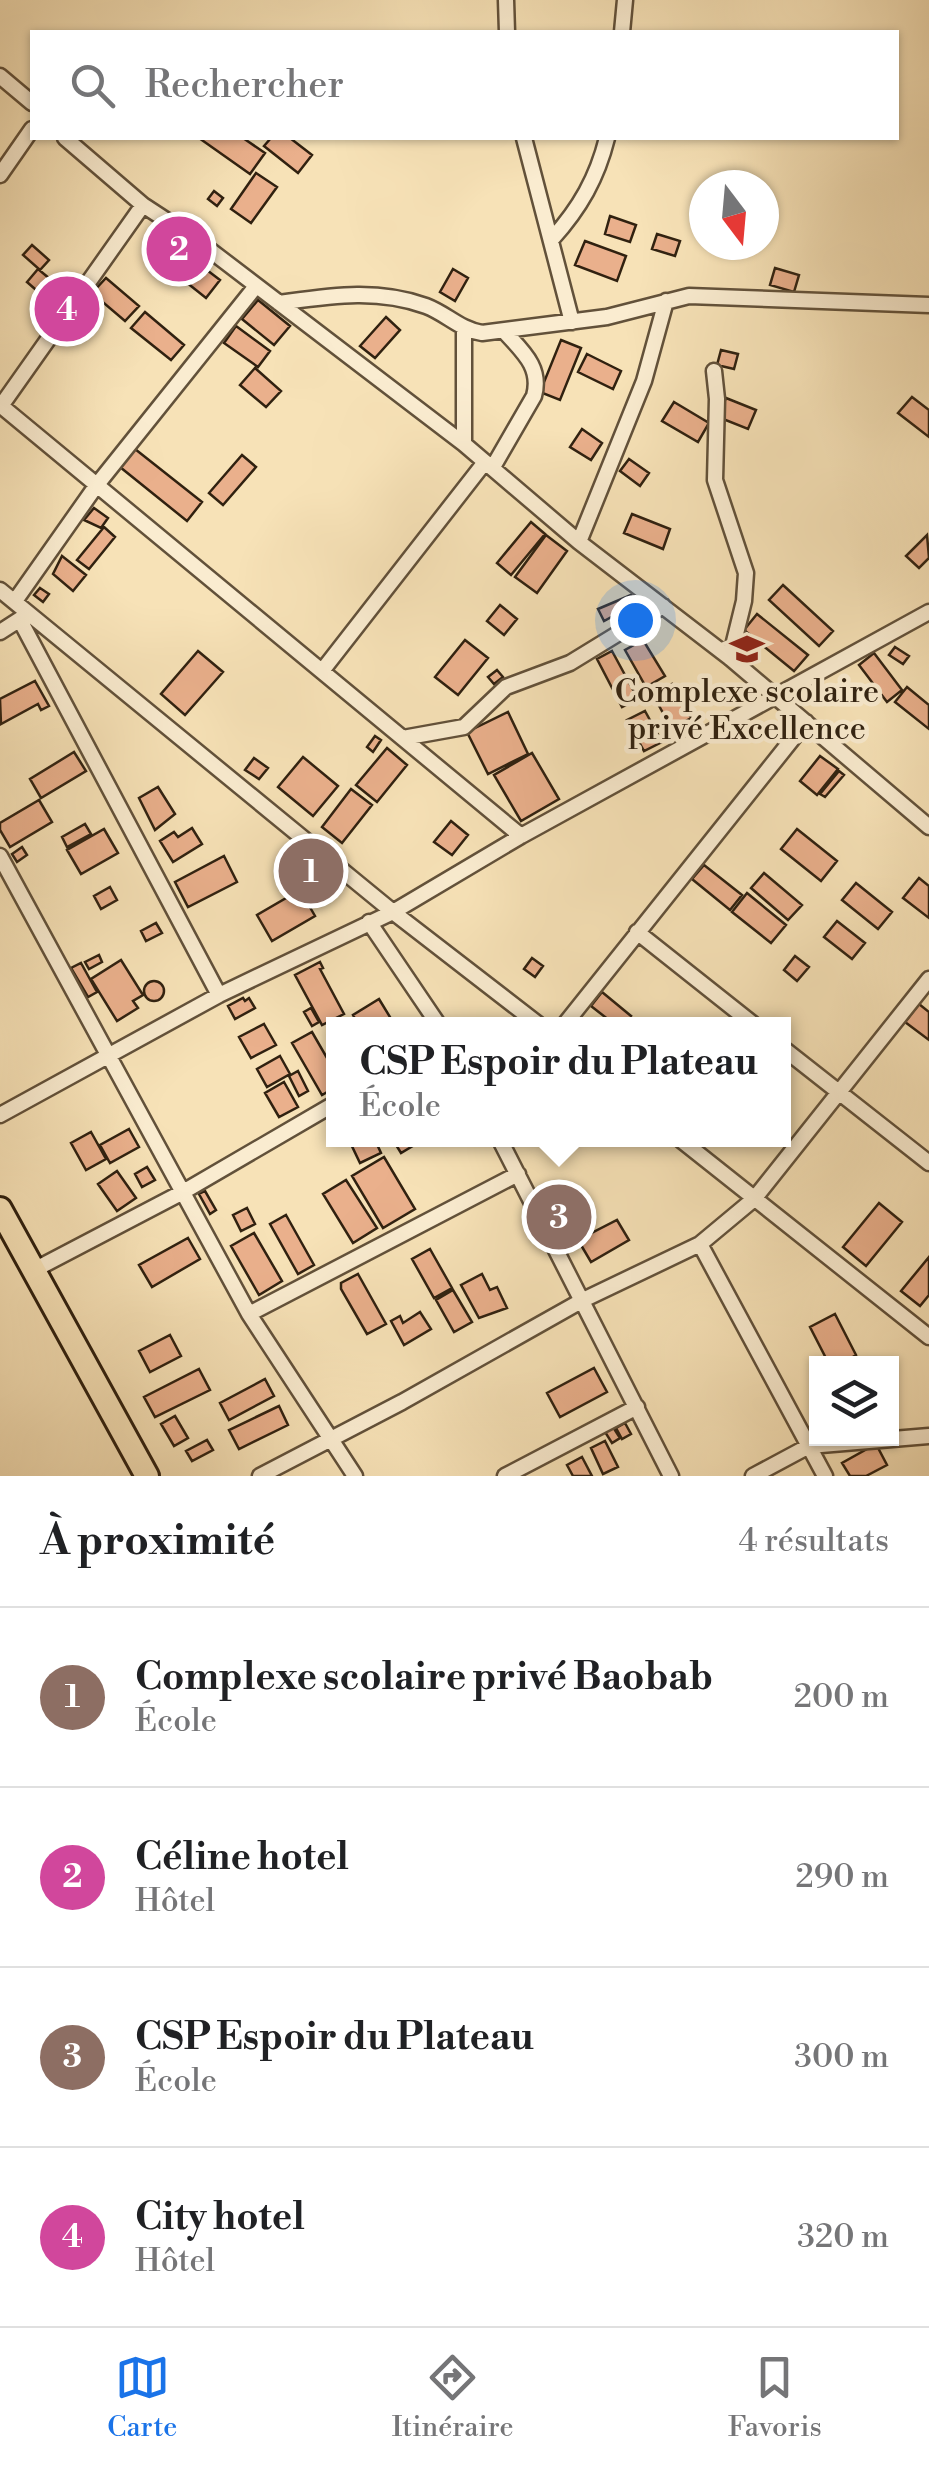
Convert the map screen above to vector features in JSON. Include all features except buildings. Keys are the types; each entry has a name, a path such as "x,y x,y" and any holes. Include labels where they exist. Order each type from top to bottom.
{"main road":[{"path":"3,1223 34,1270 147,1476"}],"street":[{"path":"622,30 625,0"},
{"path":"507,30 510,1"},
{"path":"0,76 30,101"},
{"path":"0,175 30,132"},
{"path":"67,140 143,206 198,240 464,444 579,542 730,658 929,827"},
{"path":"525,140 572,322"},
{"path":"552,239 584,200 605,140"},
{"path":"143,206 0,406 521,836"},
{"path":"14,601 96,486 256,286"},
{"path":"279,302 364,293 398,298 431,308 464,330 482,333 607,317 689,296 929,306"},
{"path":"579,542 644,381 666,300"},
{"path":"464,330 464,444"},
{"path":"322,671 489,465 534,396 536,370 504,330"},
{"path":"714,371 715,480 746,574 744,601 730,658"},
{"path":"0,590 24,616 220,995"},
{"path":"403,738 464,726 506,687 570,662 663,606"},
{"path":"0,1115 220,995 393,912 521,836 929,612"},
{"path":"0,632 24,616"},
{"path":"24,616 529,1017"},
{"path":"570,1017 806,722"},
{"path":"0,856 248,1314 355,1476"},
{"path":"368,922 433,1017"},
{"path":"637,932 744,1017"},
{"path":"260,1476 583,1300 700,1244 754,1199 927,986"},
{"path":"791,1055 929,1164"},
{"path":"34,1270 182,1192 326,1109"},
{"path":"504,1147 671,1476"},
{"path":"690,1147 929,1337"},
{"path":"248,1314 518,1174"},
{"path":"700,1244 825,1476"},
{"path":"505,1476 637,1407"},
{"path":"899,1438 929,1436"},
{"path":"753,1476 809,1446"}],"place":[{"name":"Céline hotel","path":"179,249"},
{"name":"City hotel","path":"67,309"},
{"name":"Complexe scolaire privé Excellence","path":"747,649"},
{"name":"Complexe scolaire privé Baobab","path":"311,871"},
{"name":"CSP Espoir du Plateau","path":"559,1217"}]}
